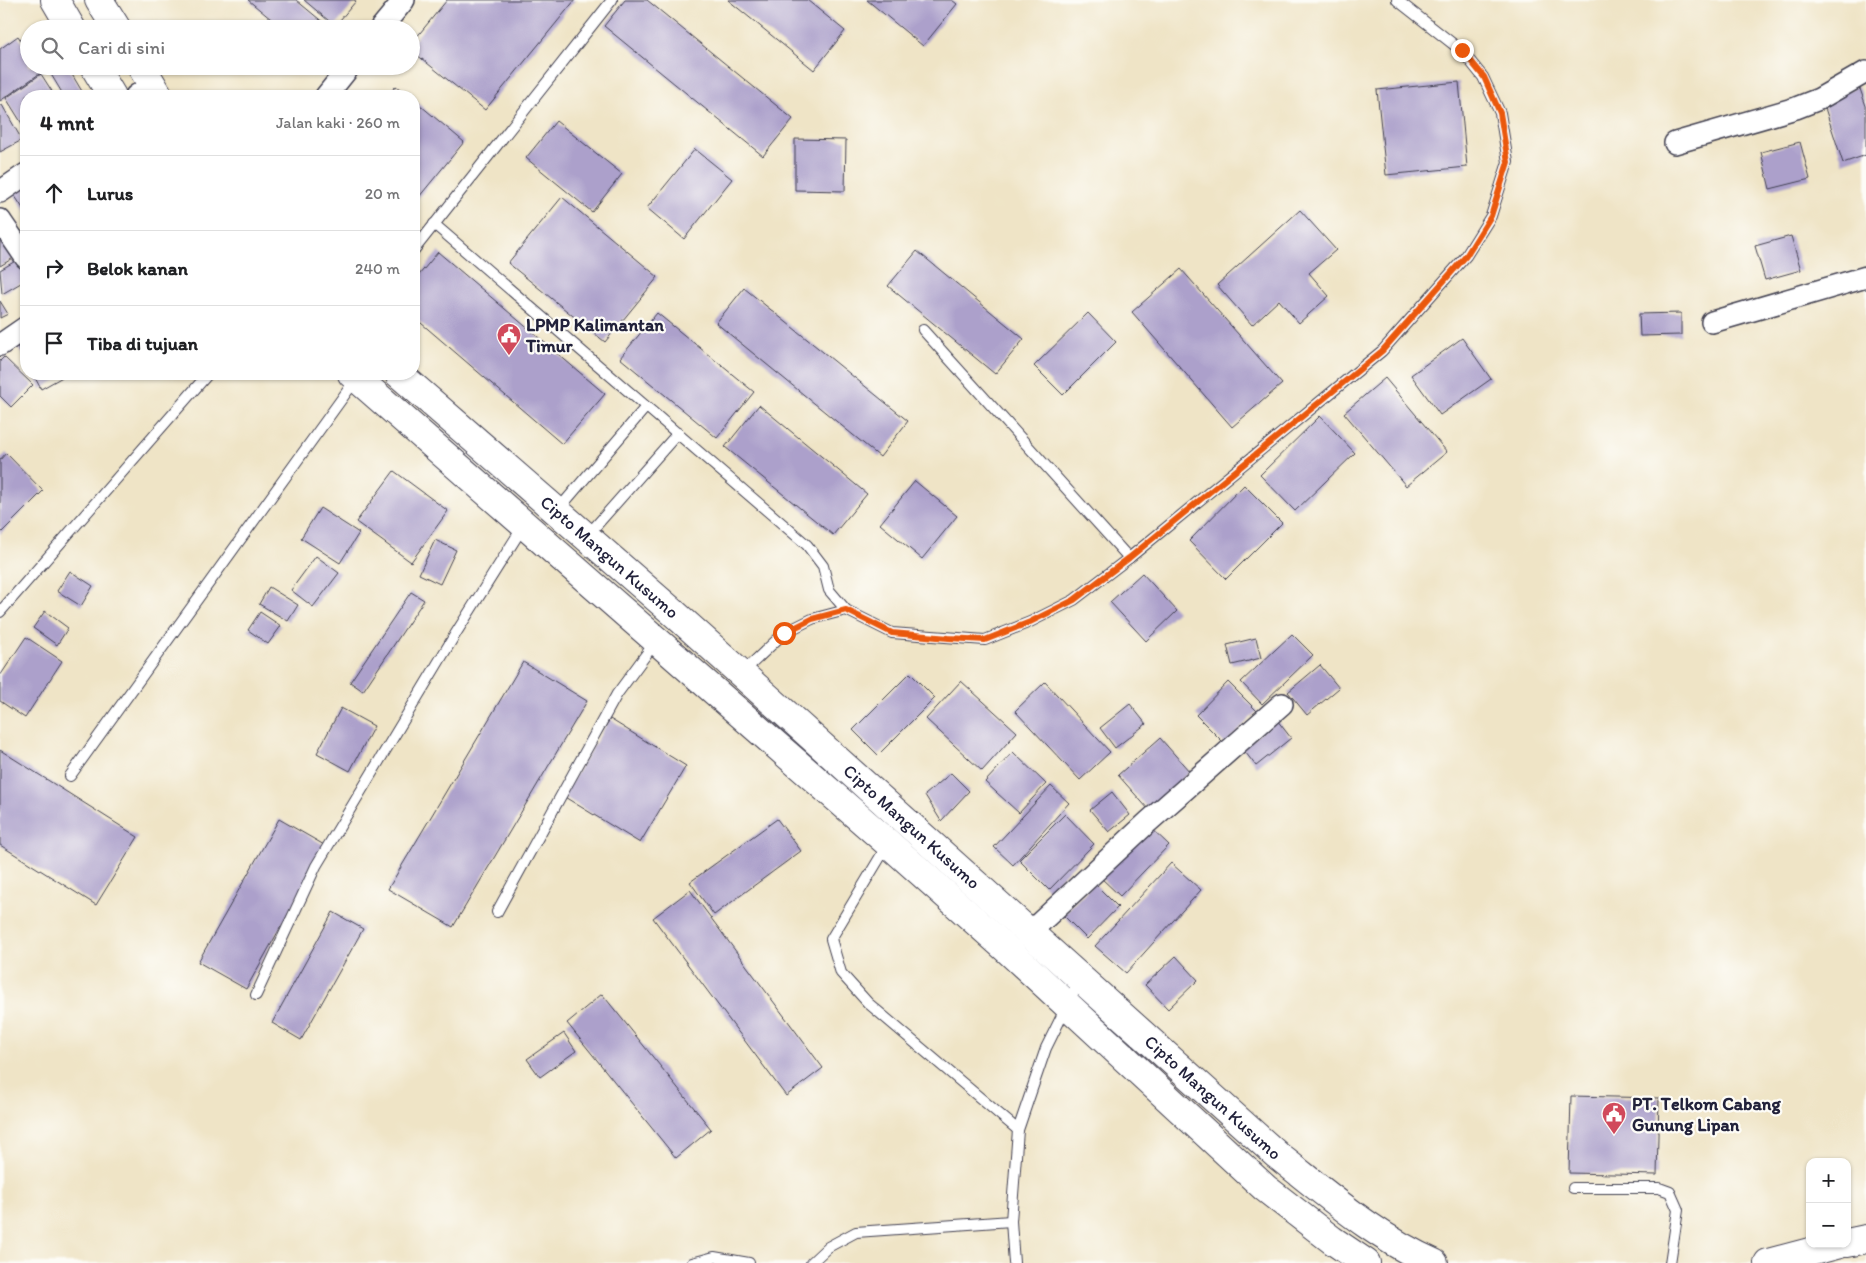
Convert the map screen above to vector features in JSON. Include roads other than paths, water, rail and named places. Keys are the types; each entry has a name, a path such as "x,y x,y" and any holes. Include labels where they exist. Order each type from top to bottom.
{"highway":[{"path":"55,0 67,20"},
{"path":"99,0 111,20"},
{"path":"99,75 108,90"},
{"name":"Cipto Mangun Kusumo","path":"359,380 888,843 1265,1188 1332,1240 1366,1263"},
{"name":"Cipto Mangun Kusumo","path":"406,380 741,673 1278,1155 1354,1215 1408,1252 1434,1263"},
{"path":"808,773 827,750"},
{"path":"1851,1242 1866,1239"},
{"path":"1768,1263 1825,1248"}],"street":[{"path":"387,20 404,0"},
{"path":"1676,142 1796,108 1818,99 1866,72"},
{"path":"331,90 343,75"},
{"path":"0,192 20,178"},
{"path":"0,220 20,249"},
{"path":"1712,322 1866,277"},
{"path":"0,345 20,331"},
{"path":"1030,932 1148,822 1282,704"}],"lane":[{"path":"420,242 612,0"},
{"path":"434,224 645,408 678,433 807,545 823,566 829,590 846,610 892,633 985,640 1030,622 1074,600 1129,558 1382,351 1466,256 1491,216 1508,162 1500,113 1484,77 1462,50 1397,0"},
{"path":"923,330 1129,558"},
{"path":"0,612 203,380"},
{"path":"70,776 351,380"},
{"path":"556,512 645,408"},
{"path":"586,536 678,433"},
{"path":"256,995 316,866 456,633 525,524"},
{"path":"741,673 784,633 812,619 846,610"},
{"path":"497,912 617,694 657,640"},
{"path":"888,843 832,939 841,973 868,1002 1018,1130"},
{"path":"1014,1263 1011,1221 1018,1130 1046,1048 1081,978"},
{"path":"1573,1188 1659,1188 1670,1192 1678,1210 1670,1263"},
{"path":"811,1263 828,1247 856,1232 1011,1221"},
{"path":"692,1263 714,1257 749,1263"}],"place":[{"name":"LPMP Kalimantan Timur","path":"509,356"},
{"name":"PT. Telkom Cabang Gunung Lipan","path":"1614,1135"}]}
